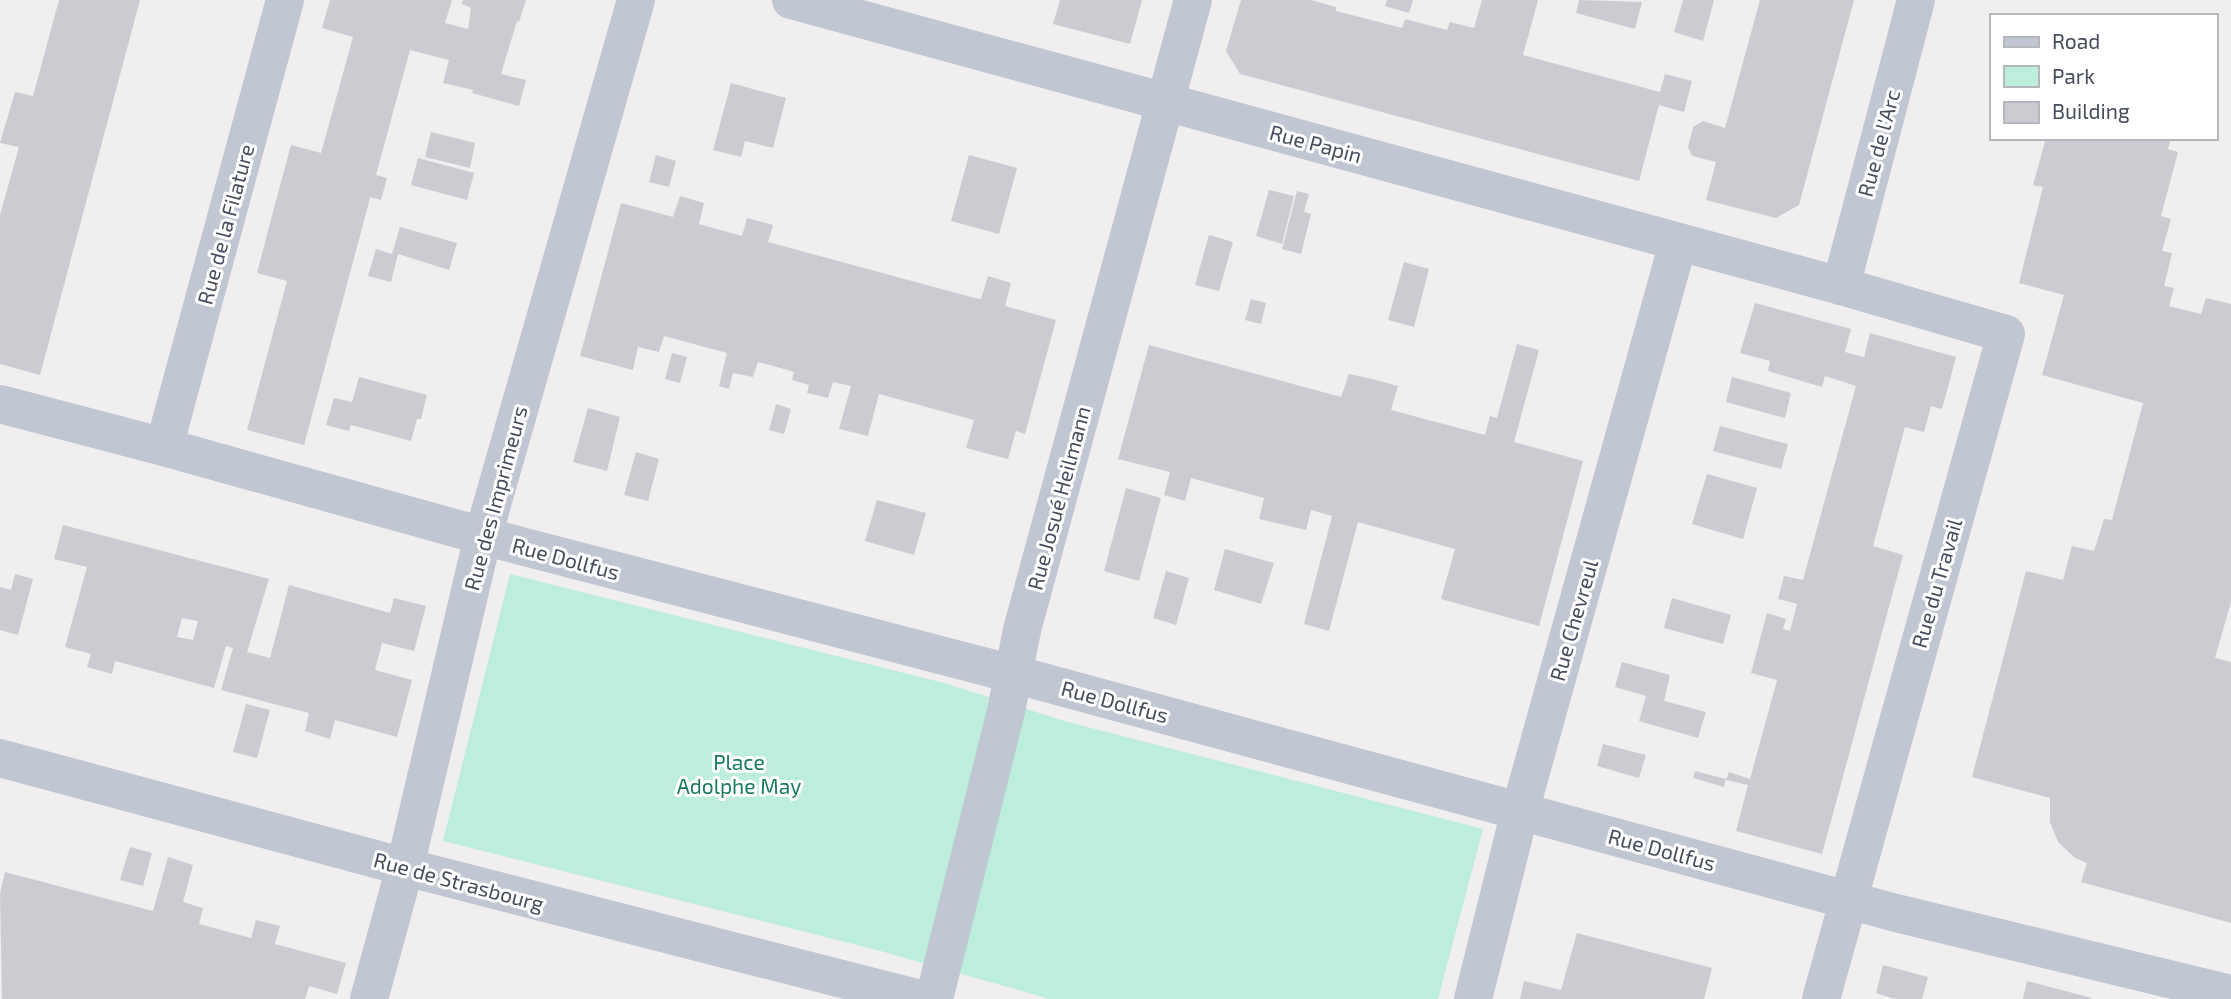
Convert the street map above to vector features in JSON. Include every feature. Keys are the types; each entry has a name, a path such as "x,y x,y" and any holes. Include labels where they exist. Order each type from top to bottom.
{"street":[{"name":"Rue de la Filature","path":"164,447 285,0"},
{"name":"Rue des Imprimeurs","path":"369,999 405,867 483,536 636,0"},
{"name":"Rue Papin","path":"791,0 1841,286"},
{"name":"Rue Josué Heilmann","path":"934,999 1006,711 1022,630 1193,0"},
{"name":"Rue de l'Arc","path":"1841,286 1916,0"},
{"name":"Rue Chevreul","path":"1473,999 1520,811 1678,243"},
{"name":"Rue du Travail","path":"1821,999 2006,334 1841,286"},
{"name":"Rue Dollfus","path":"0,404 483,536 1013,674 1847,899 2231,994"},
{"name":"Rue de Strasbourg","path":"0,758 405,867 920,999"}],"green space":[{"name":"Place Adolphe May","path":"510,574 944,683 1068,722 1483,829 1438,999 1050,999 877,950 443,841"}],"building":[{"path":"59,0 140,0 40,375 0,364 0,215 19,147 0,143 15,92 33,96"},
{"path":"330,0 452,0 445,23 468,29 471,8 462,4 463,0 526,0 501,74 526,80 519,106 443,83 449,60 410,50 376,175 387,178 381,200 370,197 304,445 247,430 287,281 257,273 291,145 321,153 353,37 322,28"},
{"path":"1060,0 1142,0 1130,44 1053,24"},
{"path":"1241,0 1311,0 1336,7 1336,11 1402,28 1405,19 1447,30 1450,22 1474,28 1482,0 1538,0 1523,55 1660,92 1665,74 1692,81 1684,112 1659,105 1639,181 1240,74 1226,51"},
{"path":"1387,0 1413,0 1409,13 1385,6"},
{"path":"1579,0 1642,2 1635,29 1576,13"},
{"path":"1683,0 1714,0 1703,41 1674,32"},
{"path":"1760,0 1854,0 1799,205 1776,218 1706,200 1716,162 1692,156 1688,147 1693,127 1703,121 1725,128"},
{"path":"731,83 786,98 773,148 745,141 741,157 713,150"},
{"path":"431,132 475,143 470,168 425,157"},
{"path":"2045,140 2170,140 2168,149 2178,152 2161,216 2171,219 2162,251 2172,253 2164,286 2174,288 2169,306 2201,314 2206,298 2231,304 2231,602 2215,658 2231,662 2231,923 2081,882 2087,863 2075,858 2058,842 2050,822 2050,798 1972,777 2026,571 2063,580 2072,546 2094,551 2104,519 2112,520 2143,403 2042,375 2064,295 2019,283 2043,187 2033,185"},
{"path":"656,155 676,161 669,187 649,182"},
{"path":"969,155 1017,168 999,234 951,221"},
{"path":"418,158 474,173 467,200 411,185"},
{"path":"1269,190 1294,196 1282,244 1256,236"},
{"path":"1297,191 1309,194 1304,212 1311,214 1301,254 1282,249"},
{"path":"680,196 704,203 699,224 742,236 747,218 773,225 768,242 971,297 981,299 988,276 1011,283 1005,306 1056,320 1025,434 1016,431 1008,459 966,448 974,420 879,394 868,436 839,429 851,386 833,382 828,398 807,393 809,385 792,380 794,372 758,362 753,377 733,373 729,389 719,386 727,353 664,336 659,352 638,347 633,370 580,356 621,203 673,217"},
{"path":"400,227 457,243 449,270 398,254 391,282 368,276 376,249 392,254"},
{"path":"1209,235 1233,242 1219,291 1195,285"},
{"path":"1404,262 1429,269 1414,327 1388,320"},
{"path":"1251,299 1266,303 1261,324 1245,320"},
{"path":"1755,303 1851,329 1845,352 1864,357 1870,333 1956,357 1942,409 1931,406 1924,432 1905,427 1873,546 1903,555 1822,854 1736,831 1748,785 1726,780 1729,772 1750,779 1777,680 1751,673 1764,624 1767,613 1786,619 1783,629 1790,631 1797,604 1778,599 1784,576 1803,580 1856,386 1825,376 1822,387 1768,371 1770,361 1740,353"},
{"path":"1517,344 1539,350 1514,442 1583,461 1539,626 1441,599 1455,549 1358,522 1329,631 1304,624 1332,516 1311,510 1306,530 1259,519 1264,498 1191,478 1185,501 1164,495 1170,472 1118,459 1149,345 1341,397 1349,374 1372,379 1398,386 1391,410 1485,435 1490,416 1497,418"},
{"path":"672,353 687,357 680,383 665,379"},
{"path":"359,377 427,395 421,419 417,419 411,441 351,425 349,431 326,425 334,398 352,402"},
{"path":"1732,377 1791,393 1785,418 1726,402"},
{"path":"776,404 791,409 784,434 769,430"},
{"path":"588,408 620,417 607,471 573,462"},
{"path":"1720,426 1788,444 1781,469 1713,451"},
{"path":"636,452 659,459 648,501 624,495"},
{"path":"1707,474 1757,488 1743,539 1692,524"},
{"path":"1126,488 1161,498 1139,581 1104,571"},
{"path":"877,500 926,513 914,555 865,541"},
{"path":"63,525 269,579 247,652 270,658 289,585 390,613 394,598 426,606 414,651 382,643 375,670 412,680 397,737 335,720 330,739 305,731 309,713 221,690 233,648 226,646 214,688 115,661 112,674 87,667 91,654 65,647 87,567 54,559","holes":["182,618 198,621 193,640 177,637"]},
{"path":"1225,549 1274,563 1261,604 1214,590"},
{"path":"1166,571 1189,578 1176,625 1153,618"},
{"path":"15,574 33,579 18,635 0,630 0,587 11,590"},
{"path":"1672,598 1731,615 1723,644 1664,628"},
{"path":"1622,662 1670,675 1664,701 1706,712 1698,738 1639,721 1646,696 1615,687"},
{"path":"246,704 270,710 257,758 233,752"},
{"path":"1603,744 1646,755 1639,778 1597,766"},
{"path":"1695,771 1726,779 1724,787 1693,778"},
{"path":"130,847 152,853 143,886 120,880"},
{"path":"168,857 193,865 183,902 203,908 199,924 251,938 256,920 280,926 275,944 346,963 337,994 309,986 305,999 2,999 0,893 5,872 153,911"},
{"path":"1577,933 1712,968 1704,999 1520,999 1524,981 1561,990"},
{"path":"1883,965 1928,977 1922,999 1895,999 1876,993"},
{"path":"2027,981 2092,998 2023,999"}]}
